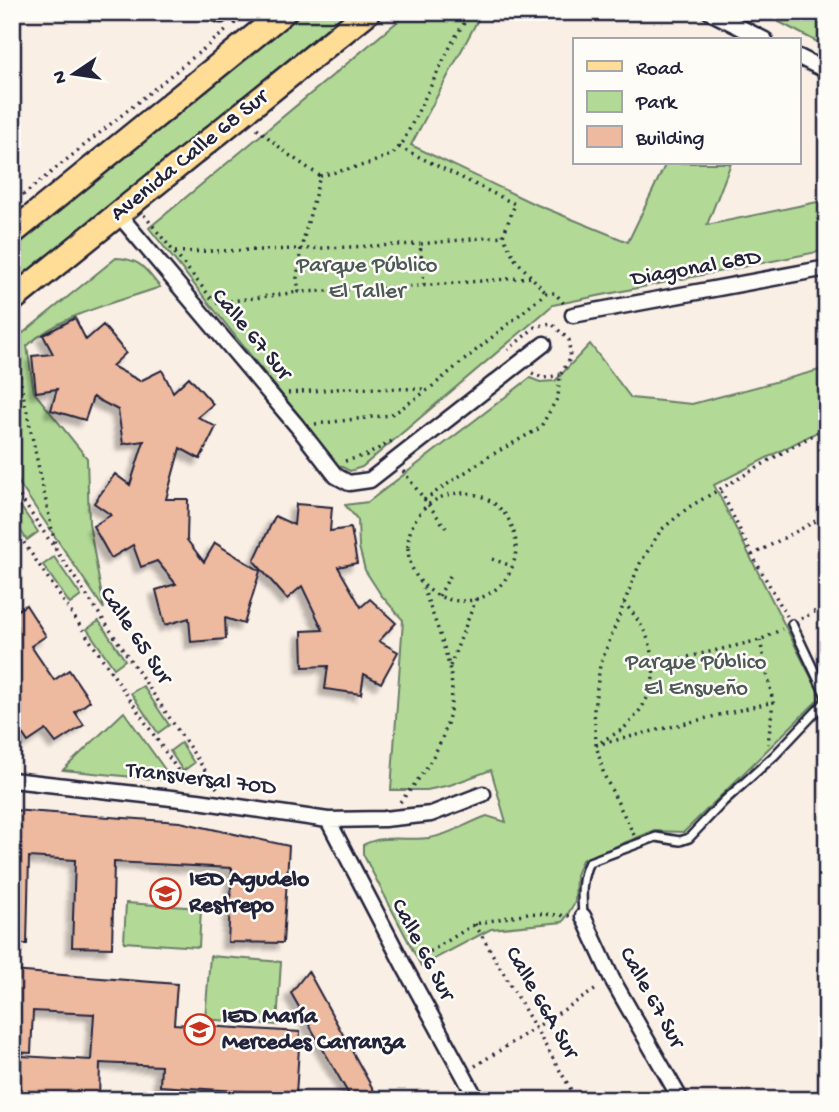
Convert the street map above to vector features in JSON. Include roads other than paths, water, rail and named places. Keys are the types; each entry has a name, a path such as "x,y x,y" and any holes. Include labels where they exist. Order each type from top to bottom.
{"main road":[{"path":"12,233 284,12"},
{"name":"Avenida Calle 68 Sur","path":"12,300 368,12"}],"street":[{"path":"710,12 761,38"},
{"path":"800,58 827,71"},
{"name":"Calle 67 Sur","path":"119,215 336,476 349,483 370,480 544,344"},
{"name":"Diagonal 68D","path":"573,315 827,268"},
{"name":"Transversal 70D","path":"12,780 198,801 328,820 384,820 431,814 483,794"},
{"name":"Calle 66 Sur","path":"328,820 477,1100"},
{"name":"Calle 67 Sur","path":"583,916 612,979 681,1100"}],"lane":[{"path":"583,916 582,883 589,862 656,837 681,841 689,838 827,699 792,624"}],"place":[{"name":"IED Agudelo Restrepo","path":"166,893"},
{"name":"IED María Mercedes Carranza","path":"199,1030"}],"park label":[{"name":"Parque Público El Taller","path":"367,279"},
{"name":"Parque Público El Ensueño","path":"696,676"}]}
